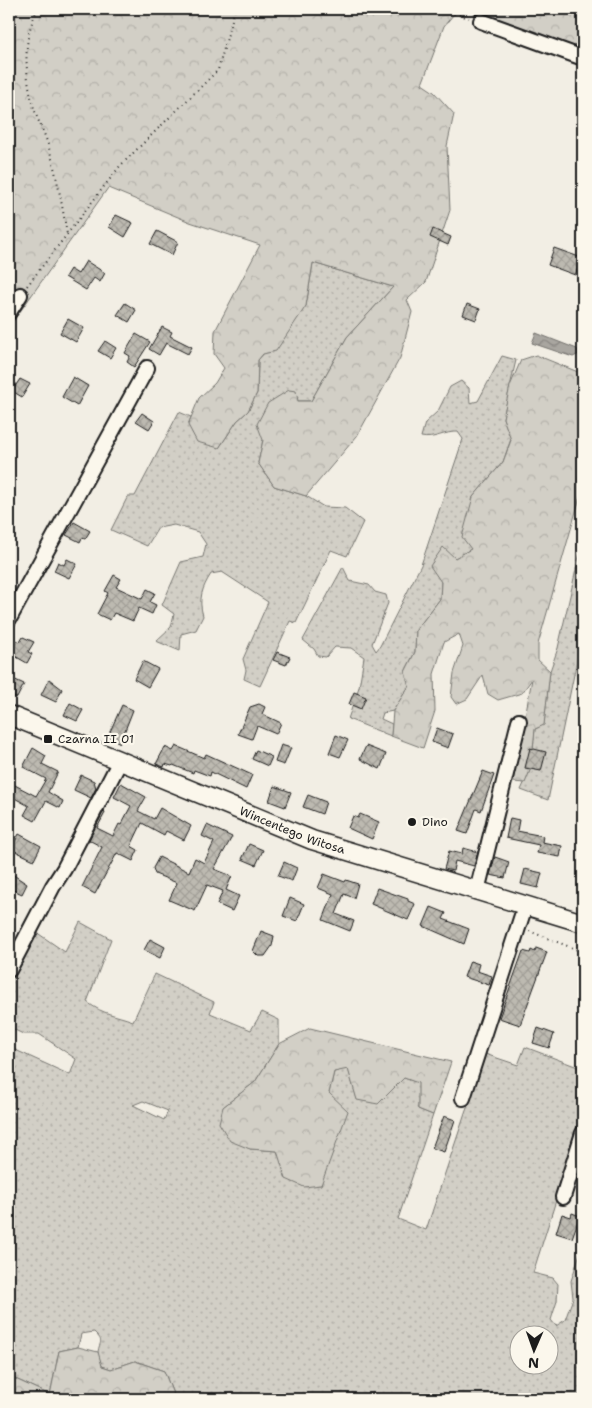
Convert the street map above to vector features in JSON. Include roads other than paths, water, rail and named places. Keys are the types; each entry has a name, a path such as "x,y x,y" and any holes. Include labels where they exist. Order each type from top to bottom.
{"main road":[{"name":"Wincentego Witosa","path":"9,715 312,840 583,923"}],"street":[{"path":"481,21 583,58"},
{"path":"9,312 20,295"},
{"path":"9,619 147,368"},
{"path":"477,891 519,721"},
{"path":"9,970 53,886 64,870 120,761"},
{"path":"463,1098 520,928 525,906"},
{"path":"563,1197 583,1133"}],"water":[{"path":"536,333 577,349 579,354 573,357 532,343"}],"place":[{"name":"Czarna II 01","path":"48,739"},
{"name":"Dino","path":"412,822"}]}
